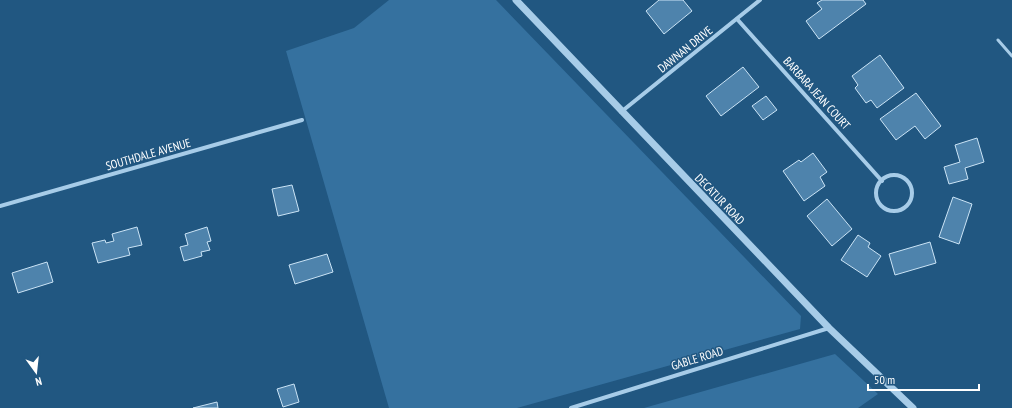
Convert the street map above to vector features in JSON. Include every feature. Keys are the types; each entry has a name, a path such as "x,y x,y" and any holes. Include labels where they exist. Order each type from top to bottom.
{"street":[{"name":"DECATUR ROAD","path":"516,0 621,112 829,328 913,408"},
{"name":"DAWNAN DRIVE","path":"621,112 760,0"},
{"name":"BARBARA JEAN COURT","path":"738,19 882,181"},
{"name":"SOUTHDALE AVENUE","path":"0,206 302,120"},
{"path":"892,176 905,180 912,192 908,205 896,211 883,207 878,202 876,195 877,188 882,181 892,176"},
{"name":"GABLE ROAD","path":"571,408 829,328"}],"lane":[{"path":"998,40 1012,56"}],"shaded area":[{"path":"389,0 496,0 801,316 800,329 517,408 389,408 286,51 354,28"},
{"path":"835,354 878,394 858,408 644,408"}],"building":[{"path":"659,0 683,0 692,11 664,34 646,11"},
{"path":"822,0 863,0 866,4 819,39 806,21 822,9 817,3"},
{"path":"880,55 904,88 877,108 871,100 866,103 855,88 858,85 852,76"},
{"path":"743,67 759,87 721,116 706,96"},
{"path":"916,93 941,126 925,139 915,126 896,140 880,119"},
{"path":"766,96 777,110 763,120 752,106"},
{"path":"977,138 984,162 965,168 968,179 949,184 944,167 960,162 955,145"},
{"path":"813,153 827,172 820,177 825,186 804,201 783,171 799,160 801,162"},
{"path":"292,185 299,211 278,216 272,189"},
{"path":"953,197 972,204 959,244 939,237"},
{"path":"827,199 852,229 832,246 807,216"},
{"path":"137,227 142,245 128,248 130,255 98,263 92,243 105,240 106,243 114,241 112,234"},
{"path":"207,227 211,241 207,242 210,250 201,252 202,256 184,261 180,247 188,245 185,234"},
{"path":"858,235 870,243 868,247 881,256 867,277 841,260"},
{"path":"930,242 936,263 895,275 889,254"},
{"path":"327,254 333,272 295,284 289,265"},
{"path":"47,262 53,282 18,293 12,273"},
{"path":"294,384 299,402 283,407 277,389"},
{"path":"217,402 218,408 193,408"}]}
